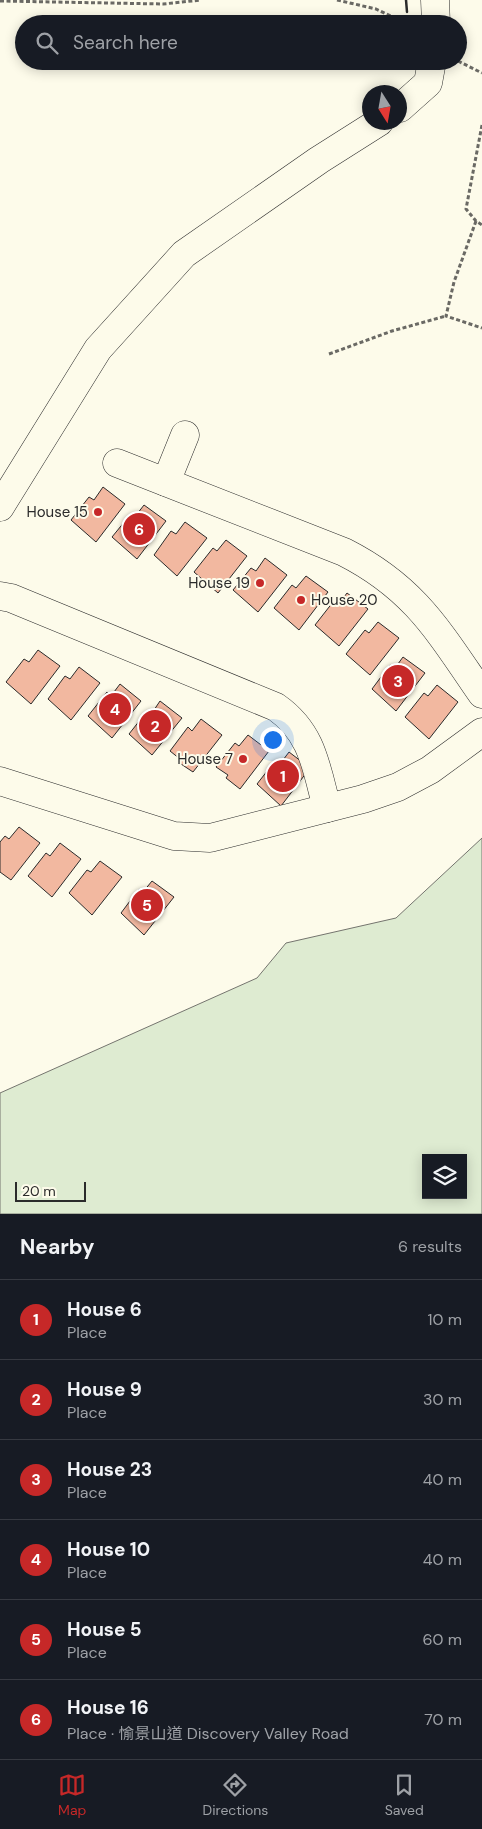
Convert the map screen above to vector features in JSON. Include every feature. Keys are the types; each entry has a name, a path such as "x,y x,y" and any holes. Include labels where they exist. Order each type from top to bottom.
{"street":[{"path":"435,0 436,15"},
{"path":"407,102 428,83 430,70"},
{"path":"0,506 98,349 184,254 319,160 367,130"},
{"path":"166,482 186,435"},
{"path":"117,463 344,552 384,575 402,589 423,612 482,694"},
{"path":"0,596 11,598 276,707 297,725 305,736 311,749 327,808"},
{"path":"0,780 157,831 192,838 227,834 380,794 414,780 482,732"}],"path":[{"path":"0,1 163,4 200,0"},
{"path":"337,0 376,9 388,15"},
{"path":"467,66 482,74"},
{"path":"482,125 466,209 482,225"},
{"path":"446,316 454,282 476,221"},
{"path":"329,354 392,331 446,316 482,328"}],"green space":[{"path":"482,838 482,1214 0,1214 0,1093 257,978 286,943 396,918"}],"building":[{"name":"House 15","path":"103,487 125,504 96,542 71,520 89,497 94,500"},
{"path":"144,505 166,521 137,559 112,537 130,515 134,518"},
{"path":"185,522 207,538 177,576 154,555 171,531 176,534"},
{"path":"226,540 247,556 218,593 194,572 213,548 217,551"},
{"name":"House 19","path":"265,558 287,575 258,612 233,590 251,568 256,571"},
{"name":"House 20","path":"306,576 328,592 299,630 274,608 292,585 296,588"},
{"path":"347,593 368,609 339,646 315,625 333,602 338,605"},
{"path":"378,622 399,638 370,675 346,654 365,630 369,633"},
{"path":"38,650 60,666 31,704 6,682 24,659 29,662"},
{"path":"403,657 425,673 396,711 372,689 390,665 395,668"},
{"path":"79,667 100,683 71,720 48,699 65,676 70,679"},
{"path":"120,684 141,701 112,738 88,716 107,692 111,696"},
{"path":"437,685 458,702 429,739 405,717 424,693 428,696"},
{"path":"160,701 182,718 152,755 129,734 148,710 152,713"},
{"path":"201,719 222,735 193,772 178,762 180,759 170,751 188,727 192,731"},
{"name":"House 7","path":"248,735 269,751 240,789 226,778 228,775 216,767 235,743 239,746"},
{"path":"289,752 310,768 281,806 257,784 275,761 280,764"},
{"path":"19,827 40,843 11,880 0,872 0,842 5,836 9,839"},
{"path":"60,843 81,859 52,897 28,876 46,853 50,856"},
{"path":"100,861 122,877 92,915 69,893 87,870 91,872"},
{"path":"152,881 174,897 144,935 121,913 139,889 143,892"}],"wall":[{"path":"406,0 407,12"}],"place":[{"name":"House 15","path":"98,512"},
{"name":"House 16","path":"139,529"},
{"name":"House 19","path":"260,583"},
{"name":"House 20","path":"301,600"},
{"name":"House 23","path":"398,681"},
{"name":"House 10","path":"115,709"},
{"name":"House 9","path":"155,726"},
{"name":"House 7","path":"243,759"},
{"name":"House 6","path":"283,776"},
{"name":"House 5","path":"147,905"}]}
